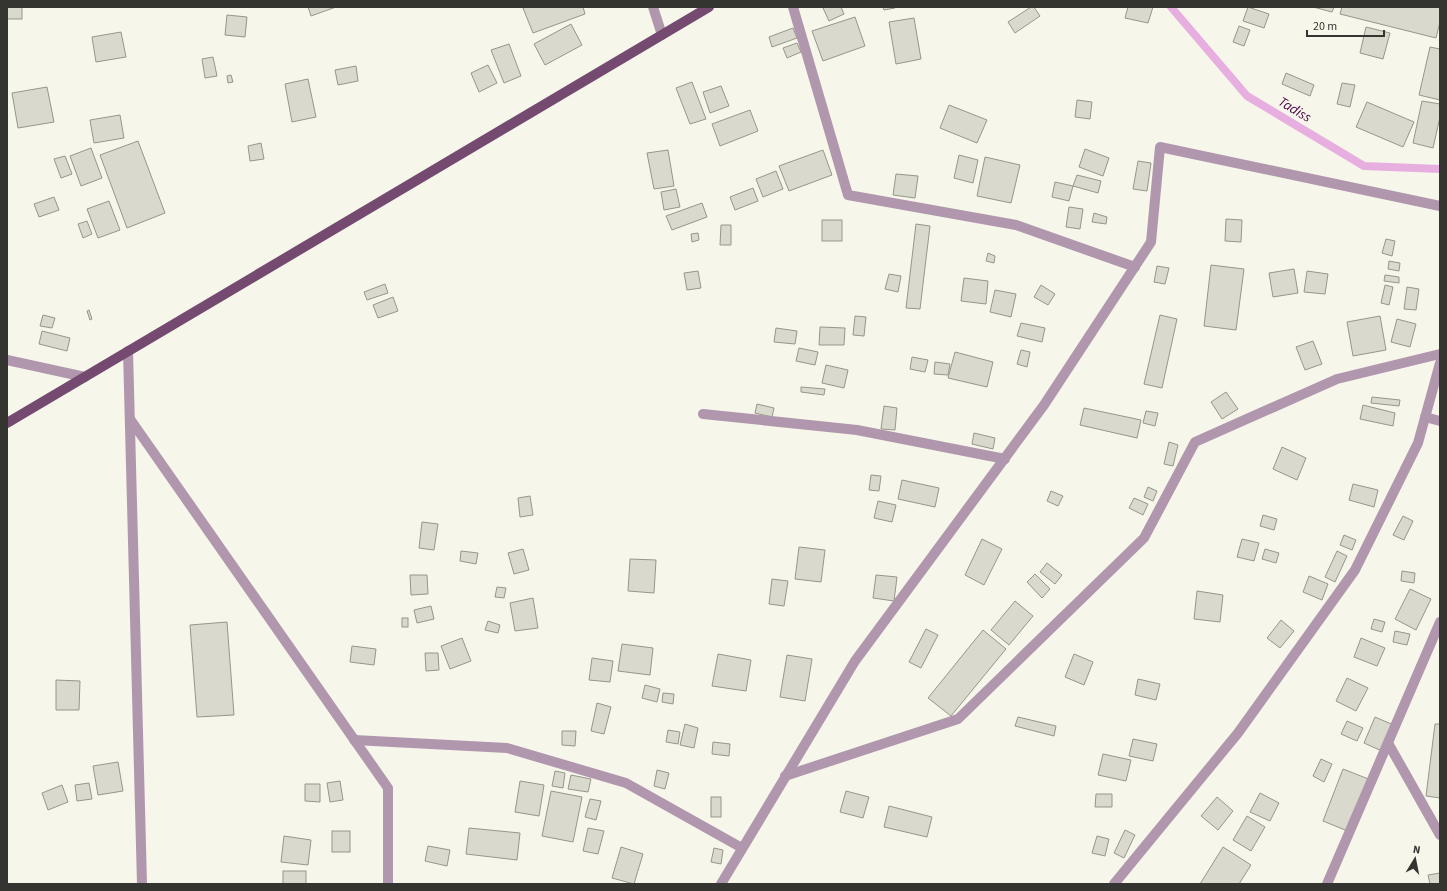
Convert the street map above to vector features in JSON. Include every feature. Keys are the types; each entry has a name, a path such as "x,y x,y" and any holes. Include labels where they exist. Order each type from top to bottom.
{"main road":[{"path":"7,423 709,7"}],"street":[{"path":"653,7 662,35"},
{"path":"793,7 848,195 1016,225 1135,267"},
{"path":"721,884 855,661 1044,405 1151,242 1160,147 1440,206"},
{"path":"128,351 142,884"},
{"path":"785,776 958,719 1144,538 1195,442 1337,379 1440,354"},
{"path":"7,360 85,377"},
{"path":"1114,884 1238,733 1355,570 1418,443 1440,363"},
{"path":"703,414 858,430 1005,459"},
{"path":"1425,418 1440,421"},
{"path":"130,419 388,788 388,884"},
{"path":"1327,884 1440,622"},
{"path":"354,740 507,748 626,783 742,848"},
{"path":"1388,743 1440,835"}],"building":[{"path":"7,7 22,7 22,19 7,19"},
{"path":"308,7 336,7 311,16"},
{"path":"583,7 585,14 533,33 523,8"},
{"path":"841,7 844,14 829,21 823,8"},
{"path":"883,7 895,7 895,8 884,10"},
{"path":"1031,7 1034,7 1040,16 1015,33 1008,22"},
{"path":"1128,7 1153,7 1148,23 1125,18"},
{"path":"1248,7 1269,14 1264,28 1243,21"},
{"path":"1313,7 1334,7 1332,12"},
{"path":"1342,7 1440,7 1440,22 1436,38 1340,14"},
{"path":"227,15 247,17 245,37 225,35"},
{"path":"855,17 865,46 823,61 812,31"},
{"path":"914,18 921,59 896,64 889,22"},
{"path":"571,24 582,45 545,65 534,44"},
{"path":"1239,26 1250,30 1244,46 1233,42"},
{"path":"1366,27 1390,33 1383,59 1360,53"},
{"path":"793,28 797,38 772,47 769,37"},
{"path":"121,32 126,57 96,62 92,37"},
{"path":"797,43 801,52 787,58 783,48"},
{"path":"509,44 521,76 504,83 491,50"},
{"path":"1430,47 1440,49 1440,100 1419,95"},
{"path":"213,57 217,76 205,78 202,59"},
{"path":"488,65 497,83 479,92 471,73"},
{"path":"356,66 358,81 338,85 335,70"},
{"path":"1286,73 1314,85 1310,96 1282,84"},
{"path":"231,75 233,82 228,83 227,76"},
{"path":"308,79 316,117 292,122 285,84"},
{"path":"692,82 706,119 690,124 676,88"},
{"path":"1342,83 1355,85 1350,107 1337,104"},
{"path":"721,86 729,106 710,113 703,92"},
{"path":"47,87 54,122 18,128 12,93"},
{"path":"1077,100 1092,102 1090,119 1075,117"},
{"path":"1422,101 1440,104 1440,117 1433,148 1413,143"},
{"path":"1367,102 1414,122 1403,147 1356,127"},
{"path":"949,105 987,120 977,143 940,128"},
{"path":"750,110 758,131 720,146 712,124"},
{"path":"120,115 124,138 94,143 90,120"},
{"path":"138,141 165,213 127,228 100,155"},
{"path":"261,143 264,159 250,161 248,146"},
{"path":"91,148 102,178 81,186 70,156"},
{"path":"1085,149 1109,158 1103,176 1079,167"},
{"path":"668,150 674,186 654,189 647,153"},
{"path":"823,150 832,175 789,191 779,166"},
{"path":"959,155 978,160 973,183 954,178"},
{"path":"65,156 72,174 61,178 54,159"},
{"path":"985,157 1020,165 1011,203 977,196"},
{"path":"1138,161 1151,163 1147,191 1133,189"},
{"path":"776,171 783,189 763,197 756,179"},
{"path":"896,174 918,176 915,198 893,195"},
{"path":"1077,175 1101,181 1098,193 1073,186"},
{"path":"1055,182 1073,186 1069,201 1052,197"},
{"path":"753,188 758,201 735,210 730,197"},
{"path":"676,189 680,207 664,210 661,192"},
{"path":"54,197 59,210 39,217 34,204"},
{"path":"109,201 120,230 98,238 87,209"},
{"path":"702,203 707,217 672,230 666,216"},
{"path":"1069,207 1083,209 1080,229 1066,227"},
{"path":"1094,213 1107,217 1106,224 1092,222"},
{"path":"1226,219 1242,220 1241,242 1225,241"},
{"path":"822,220 842,220 842,241 822,241"},
{"path":"87,221 92,234 83,238 78,224"},
{"path":"916,224 930,226 920,309 906,308"},
{"path":"721,225 731,225 731,245 720,245"},
{"path":"698,233 699,240 692,242 691,234"},
{"path":"1386,239 1395,241 1392,256 1382,253"},
{"path":"988,253 995,256 994,263 986,261"},
{"path":"1389,261 1400,263 1399,271 1388,269"},
{"path":"1211,265 1244,269 1236,330 1204,326"},
{"path":"1157,266 1169,268 1165,284 1154,282"},
{"path":"1294,269 1298,293 1273,297 1269,273"},
{"path":"698,271 701,288 687,290 684,273"},
{"path":"1307,271 1328,274 1325,294 1304,292"},
{"path":"889,274 901,276 898,292 885,289"},
{"path":"1385,275 1399,277 1399,283 1384,281"},
{"path":"964,278 988,281 986,304 961,301"},
{"path":"385,284 388,293 367,300 364,292"},
{"path":"1041,285 1055,294 1048,305 1034,297"},
{"path":"1385,285 1393,287 1389,305 1381,303"},
{"path":"1407,287 1419,289 1416,310 1404,309"},
{"path":"995,290 1016,294 1011,317 990,312"},
{"path":"393,297 398,311 378,318 373,305"},
{"path":"89,310 92,319 90,320 87,311"},
{"path":"43,315 55,318 52,328 40,326"},
{"path":"1160,315 1177,319 1162,388 1144,384"},
{"path":"855,316 866,317 864,336 853,335"},
{"path":"1380,316 1386,350 1353,356 1347,322"},
{"path":"1397,319 1416,324 1410,347 1391,342"},
{"path":"1021,323 1045,328 1042,342 1017,336"},
{"path":"820,327 845,328 844,345 819,345"},
{"path":"776,328 797,331 795,344 774,342"},
{"path":"42,331 70,338 67,351 39,344"},
{"path":"1313,341 1322,364 1305,370 1296,347"},
{"path":"799,348 818,352 815,365 796,361"},
{"path":"1021,350 1030,352 1027,367 1017,364"},
{"path":"955,352 993,362 987,387 948,378"},
{"path":"912,357 928,360 925,372 910,369"},
{"path":"935,362 950,364 948,375 934,374"},
{"path":"826,365 848,370 844,388 822,383"},
{"path":"801,387 825,389 824,395 801,392"},
{"path":"1226,392 1238,409 1222,419 1211,402"},
{"path":"1372,397 1400,400 1399,406 1371,403"},
{"path":"757,404 774,408 772,417 755,413"},
{"path":"1363,405 1395,413 1393,426 1360,419"},
{"path":"884,406 897,408 895,430 881,429"},
{"path":"1084,408 1141,420 1137,438 1080,425"},
{"path":"1146,411 1158,413 1155,426 1143,423"},
{"path":"974,433 995,438 993,449 972,444"},
{"path":"1169,442 1178,445 1173,466 1164,464"},
{"path":"1282,447 1306,458 1297,480 1273,469"},
{"path":"871,475 881,476 879,491 869,490"},
{"path":"902,480 939,488 935,507 898,499"},
{"path":"1353,484 1378,490 1374,507 1349,500"},
{"path":"1148,487 1157,491 1153,501 1144,497"},
{"path":"1051,491 1063,496 1058,506 1047,501"},
{"path":"530,496 533,515 520,517 518,498"},
{"path":"1134,498 1148,504 1143,515 1129,508"},
{"path":"878,501 896,505 892,522 874,518"},
{"path":"1263,515 1277,519 1274,530 1260,526"},
{"path":"1403,516 1413,521 1404,540 1393,535"},
{"path":"422,522 438,524 434,550 419,548"},
{"path":"1344,535 1356,540 1352,550 1340,545"},
{"path":"982,539 1002,549 984,585 965,575"},
{"path":"1242,539 1259,543 1254,561 1237,557"},
{"path":"799,547 825,550 821,582 795,579"},
{"path":"523,549 529,570 514,574 508,553"},
{"path":"1265,549 1279,553 1276,563 1262,559"},
{"path":"461,551 478,553 476,564 460,561"},
{"path":"1337,551 1347,556 1335,582 1325,577"},
{"path":"630,559 656,560 654,593 628,591"},
{"path":"1047,563 1062,575 1055,584 1040,572"},
{"path":"1402,571 1415,573 1414,583 1401,581"},
{"path":"1035,574 1050,589 1042,598 1027,582"},
{"path":"410,575 427,575 428,594 411,595"},
{"path":"876,575 897,577 894,601 873,598"},
{"path":"1309,576 1328,584 1322,600 1303,592"},
{"path":"772,579 788,581 784,606 769,604"},
{"path":"497,587 506,588 504,598 495,597"},
{"path":"1410,589 1431,599 1416,630 1395,619"},
{"path":"1197,591 1223,595 1220,622 1194,619"},
{"path":"533,598 538,628 515,631 510,603"},
{"path":"1015,601 1033,616 1009,645 991,630"},
{"path":"431,606 434,619 417,623 414,610"},
{"path":"402,618 408,618 408,627 402,627"},
{"path":"1374,619 1385,622 1382,632 1371,629"},
{"path":"1281,620 1294,631 1280,648 1267,638"},
{"path":"488,621 500,625 498,633 485,630"},
{"path":"227,622 234,715 197,717 190,625"},
{"path":"926,629 938,635 921,668 909,662"},
{"path":"983,630 1006,649 951,716 928,698"},
{"path":"1395,631 1410,634 1407,645 1393,642"},
{"path":"462,638 471,661 450,669 441,646"},
{"path":"1361,638 1385,648 1377,666 1354,657"},
{"path":"622,644 653,648 650,675 618,671"},
{"path":"352,646 376,649 374,665 350,662"},
{"path":"425,653 438,653 439,670 426,671"},
{"path":"718,654 751,660 746,691 712,686"},
{"path":"1074,654 1093,662 1084,685 1065,677"},
{"path":"787,655 812,659 805,701 780,697"},
{"path":"592,658 613,661 610,682 589,680"},
{"path":"1347,678 1368,688 1356,711 1336,701"},
{"path":"1138,679 1160,684 1156,700 1135,695"},
{"path":"56,680 80,681 79,710 56,710"},
{"path":"645,685 660,689 657,702 642,698"},
{"path":"663,693 674,694 673,704 662,702"},
{"path":"597,703 611,707 604,734 591,731"},
{"path":"1018,717 1056,726 1054,736 1015,726"},
{"path":"1375,717 1396,726 1384,752 1364,743"},
{"path":"1347,721 1363,728 1357,741 1341,734"},
{"path":"685,724 698,728 694,748 680,745"},
{"path":"1435,724 1440,724 1440,798 1426,796"},
{"path":"668,730 680,732 678,744 666,742"},
{"path":"562,731 576,731 575,746 562,745"},
{"path":"1133,739 1157,744 1153,761 1129,756"},
{"path":"713,742 730,744 729,756 712,754"},
{"path":"1103,754 1131,760 1126,781 1098,775"},
{"path":"1321,759 1332,764 1324,782 1313,776"},
{"path":"118,762 123,791 98,795 93,766"},
{"path":"1343,769 1371,780 1350,832 1323,821"},
{"path":"657,770 669,773 665,789 654,786"},
{"path":"555,771 565,773 563,788 552,786"},
{"path":"571,775 591,779 588,792 568,789"},
{"path":"340,781 343,800 330,802 327,783"},
{"path":"520,781 544,785 539,816 515,812"},
{"path":"89,783 92,799 77,801 75,785"},
{"path":"305,784 320,784 320,802 305,801"},
{"path":"62,785 68,802 48,810 42,793"},
{"path":"551,791 582,797 573,842 542,836"},
{"path":"846,791 869,797 863,818 840,812"},
{"path":"1260,793 1279,803 1270,821 1250,812"},
{"path":"1096,794 1112,794 1112,807 1095,807"},
{"path":"711,797 721,797 721,817 711,817"},
{"path":"1217,797 1233,811 1218,830 1201,816"},
{"path":"590,799 601,801 596,820 585,817"},
{"path":"889,806 932,817 927,837 884,827"},
{"path":"1247,816 1265,827 1251,851 1233,840"},
{"path":"469,828 520,833 517,860 466,854"},
{"path":"588,828 604,831 598,854 583,851"},
{"path":"1125,830 1135,835 1124,858 1114,853"},
{"path":"332,831 350,831 350,852 332,852"},
{"path":"284,836 311,840 308,865 281,862"},
{"path":"1097,836 1109,839 1105,856 1092,853"},
{"path":"428,846 450,850 447,866 425,861"},
{"path":"621,847 643,854 634,884 612,878"},
{"path":"1223,847 1251,865 1239,884 1200,884"},
{"path":"714,848 723,850 721,864 711,862"},
{"path":"283,871 306,871 306,884 283,884"},
{"path":"1440,873 1440,884 1430,884 1428,875"}],"waterway":[{"name":"Tadiss","path":"1171,7 1247,96 1364,166 1440,169"}]}
